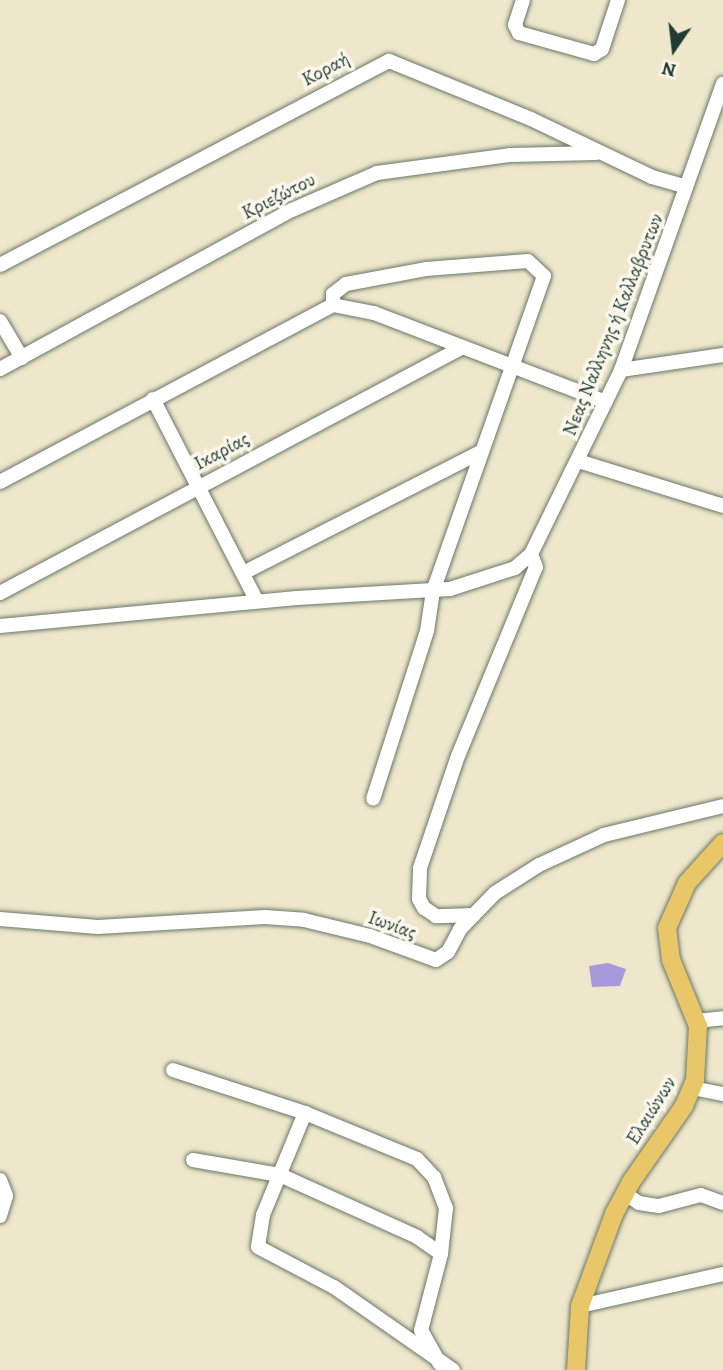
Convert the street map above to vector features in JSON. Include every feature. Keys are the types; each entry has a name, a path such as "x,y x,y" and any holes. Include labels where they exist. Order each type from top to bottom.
{"main road":[{"name":"Ελαιώνων","path":"576,1370 580,1306 624,1194 692,1088 699,1057 696,1021 671,960 667,929 687,883 723,843"}],"street":[{"path":"523,0 515,25 519,33 594,54 602,49 618,0"},
{"name":"Κοραή","path":"0,265 389,61 683,186"},
{"name":"Νεας Nαλληνης ή Καλλαβρυτων","path":"0,626 257,601 433,591 491,578 515,568 531,554 621,370 680,213 683,186 723,84"},
{"name":"Κριεζώτου","path":"0,369 292,210 377,173 521,154 604,153"},
{"path":"332,305 333,294 346,284 426,269 528,261 544,276 433,591 428,631 373,799"},
{"path":"0,482 332,305 374,313 606,402"},
{"path":"0,321 22,358"},
{"name":"Ικαρίας","path":"0,593 463,348"},
{"path":"621,370 723,355"},
{"path":"153,399 246,572 257,601"},
{"path":"246,572 481,452"},
{"path":"578,461 723,506"},
{"path":"474,915 436,916 424,908 419,899 420,868 458,756 536,567 531,554"},
{"name":"Ιωνίας","path":"0,919 98,927 265,917 304,920 436,960 448,952 460,929 516,877 604,835 723,806"},
{"path":"696,1021 723,1018"},
{"path":"173,1070 305,1114 407,1153 425,1165 447,1213 441,1254 421,1331 439,1363"},
{"path":"692,1088 723,1094"},
{"path":"305,1114 263,1215 258,1247 334,1287 439,1363 453,1370"},
{"path":"193,1160 280,1175 416,1237 441,1254"},
{"path":"0,1180 6,1196 0,1216"},
{"path":"624,1194 639,1203 659,1206 701,1195 723,1203"},
{"path":"580,1306 723,1274"}],"building":[{"path":"608,963 626,969 620,986 592,987 589,966"}]}
